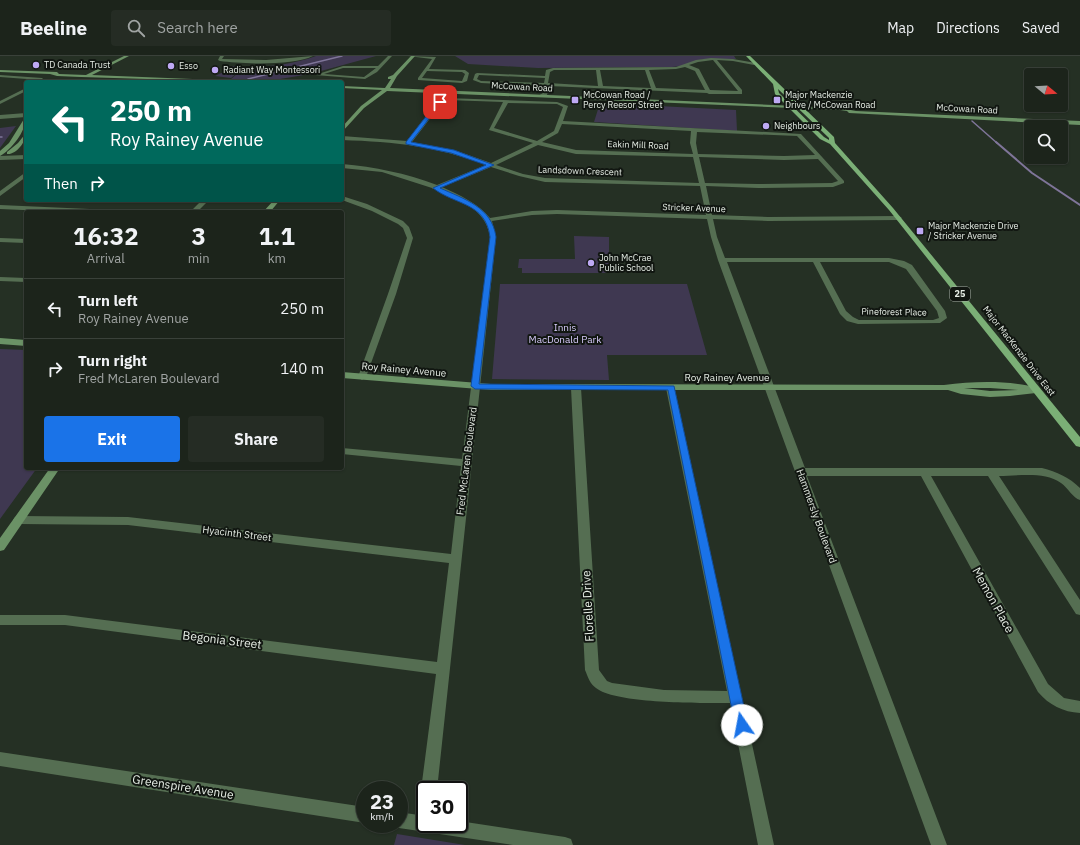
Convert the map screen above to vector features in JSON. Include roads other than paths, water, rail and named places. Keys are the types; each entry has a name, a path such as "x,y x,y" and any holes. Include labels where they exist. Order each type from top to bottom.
{"main road":[{"name":"Major MacKenzie Drive East","path":"747,56 832,138 832,143"},
{"name":"Major MacKenzie Drive East","path":"775,84 777,93 822,138 832,143 899,218 1080,444"}],"street":[{"path":"86,80 92,75 127,56"},
{"path":"80,80 134,56"},
{"path":"222,56 220,60 250,61 293,60 311,56"},
{"path":"378,68 344,67 317,75 362,78 368,77 378,68 390,56"},
{"path":"410,56 435,58 420,80 462,82 465,81 467,73 427,70"},
{"path":"344,128 366,104 386,89 393,81 395,76 413,56"},
{"path":"733,60 747,56"},
{"path":"548,77 477,74 475,80 479,82 601,88 740,93 740,91 715,60"},
{"path":"540,96 544,94 548,86 546,85 548,71 550,69 676,68 687,66 697,61 715,60 733,60 754,64"},
{"path":"687,66 697,70 709,92"},
{"path":"598,69 601,88"},
{"path":"647,69 654,90"},
{"path":"0,71 183,80"},
{"path":"385,81 395,76"},
{"path":"1,77 42,80"},
{"name":"McCowan Road","path":"344,87 379,87 386,89 701,104 706,106 792,108 1080,123"},
{"path":"366,104 368,98 379,87"},
{"path":"0,104 24,90"},
{"path":"408,143 444,99 455,98 566,106 555,133 491,165 436,188"},
{"name":"Eakin Mill Road","path":"506,101 491,129 561,150 576,152 696,156 784,158 820,157"},
{"path":"0,117 24,115"},
{"name":"Landsdown Crescent","path":"344,138 408,143 452,151 524,177 545,180 702,184 833,185 842,182 800,136 794,134 754,134 560,122"},
{"path":"0,154 11,144 24,123"},
{"path":"694,130 693,143 702,184"},
{"path":"0,157 17,146 24,137"},
{"path":"0,157 24,157"},
{"path":"344,166 371,168 391,172 436,188 473,205 488,220"},
{"path":"0,194 24,175"},
{"path":"19,179 24,180"},
{"name":"Hammersly Boulevard","path":"702,184 714,237 722,260 939,845"},
{"path":"344,198 351,200 399,222 408,230 410,238 392,294 362,377"},
{"path":"195,210 204,202"},
{"path":"268,210 275,202"},
{"path":"0,207 67,210"},
{"name":"Stricker Avenue","path":"488,220 546,212 802,219 899,218"},
{"name":"Fred McLaren Boulevard","path":"430,781 493,237 488,220"},
{"path":"0,240 24,242"},
{"name":"Pineforest Place","path":"722,260 815,260 889,260 902,263 909,267 941,311 943,318 940,321 933,322 858,322 853,320 843,312 815,260"},
{"path":"0,279 24,280"},
{"path":"0,341 24,343"},
{"name":"Roy Rainey Avenue","path":"344,375 475,386 576,388 944,388 970,393 1018,393 1036,390"},
{"name":"Florelle Drive","path":"576,388 592,670 596,678 602,685 612,689 664,696 736,697"},
{"path":"671,388 766,845"},
{"path":"344,450 466,463"},
{"path":"0,547 54,470"},
{"path":"800,472 1042,472 1051,474 1068,482 1080,496"},
{"name":"Memon Place","path":"924,472 1042,688 1063,705 1080,707"},
{"path":"991,472 1080,610"},
{"name":"Hyacinth Street","path":"19,520 128,521 455,558"},
{"name":"Begonia Street","path":"0,620 65,620 443,669"},
{"name":"Greenspire Avenue","path":"0,759 356,814"},
{"path":"468,830 559,845"}],"waterway":[{"path":"248,79 342,56"},
{"path":"972,121 997,143"},
{"path":"996,142 1032,173 1080,205"}],"place":[{"name":"TD Canada Trust","path":"36,65"},
{"name":"Esso","path":"171,66"},
{"name":"Radiant Way Montessori","path":"215,70"},
{"name":"McCowan Road / Percy Reesor Street","path":"575,100"},
{"name":"Major Mackenzie Drive / McCowan Road","path":"777,100"},
{"name":"Neighbours","path":"766,126"},
{"name":"Major Mackenzie Drive / Stricker Avenue","path":"920,231"},
{"name":"John McCrae Public School","path":"591,263"}],"park label":[{"name":"Innis MacDonald Park","path":"565,332"}]}
